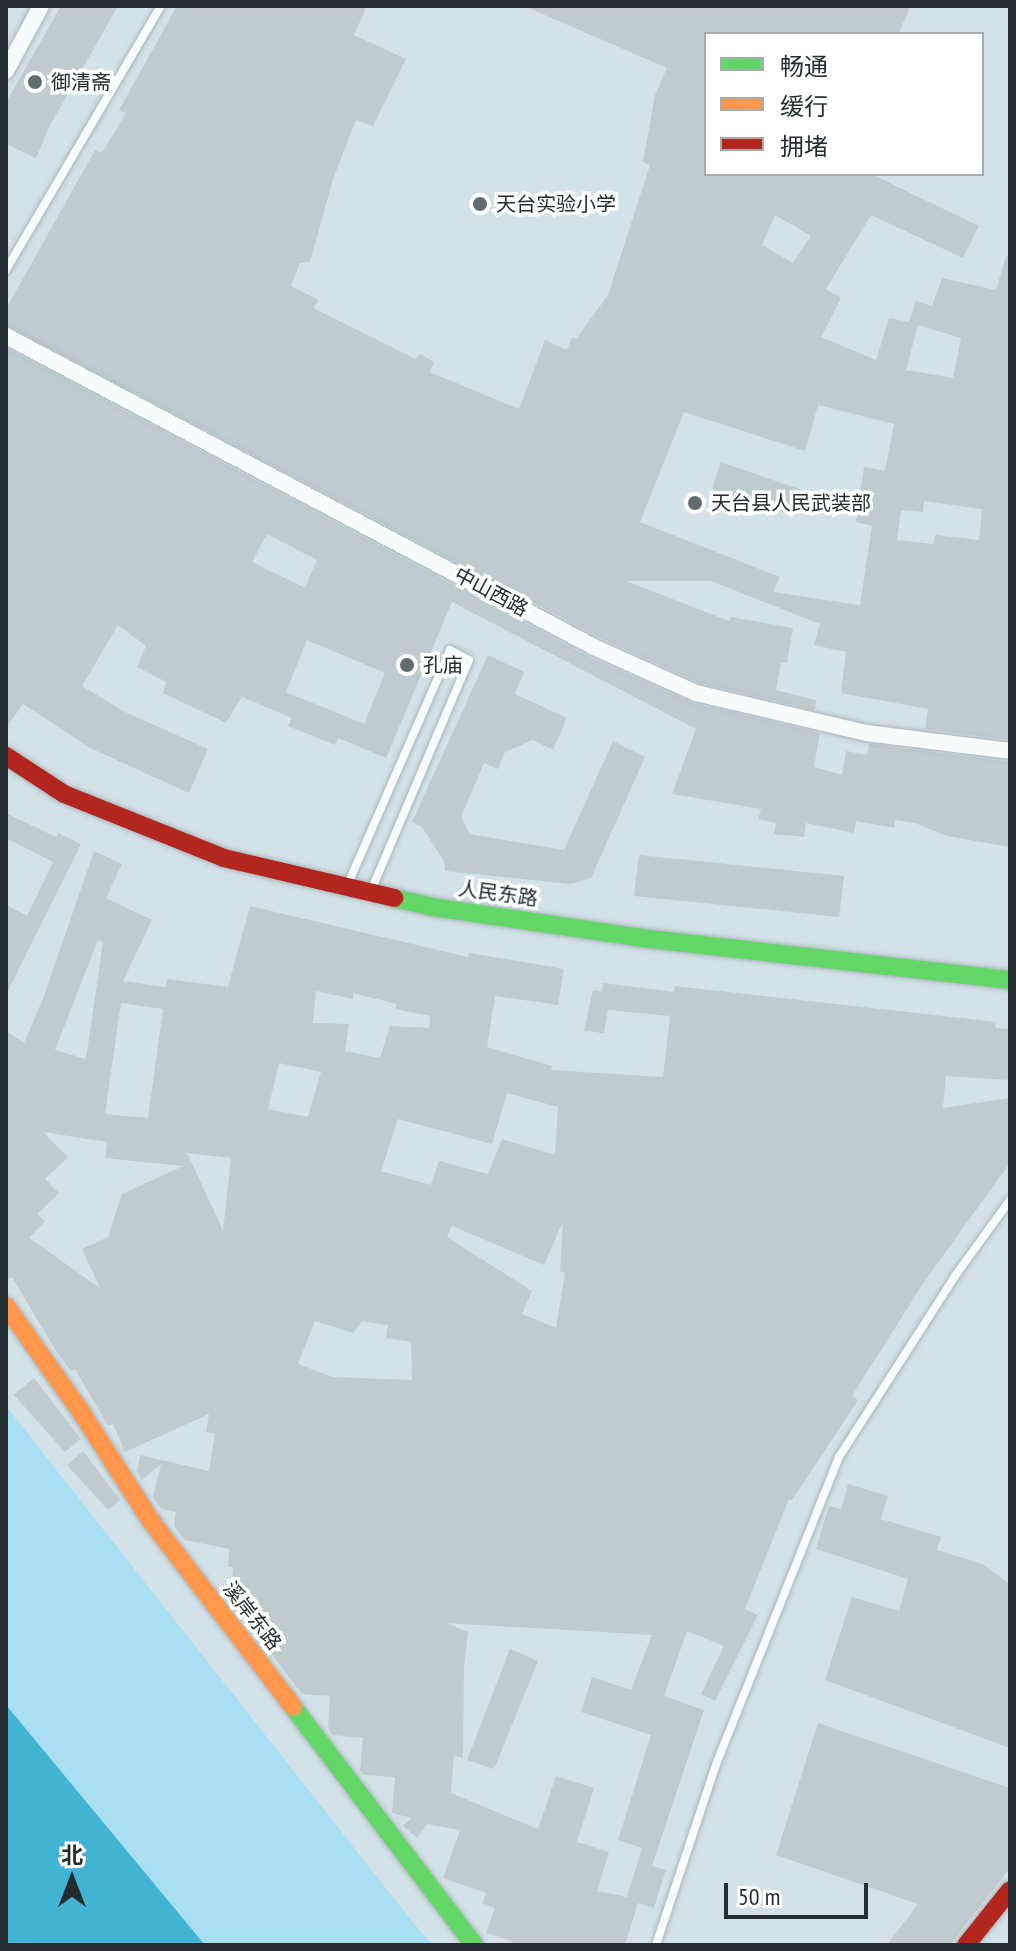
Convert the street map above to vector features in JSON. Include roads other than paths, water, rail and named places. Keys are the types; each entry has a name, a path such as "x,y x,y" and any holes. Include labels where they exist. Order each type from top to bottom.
{"main road":[{"name":"人民东路","path":"6,756 64,794 224,858 432,907 650,939 1010,980"},
{"name":"溪岸东路","path":"6,1306 81,1412 151,1521 474,1945"},
{"path":"966,1945 1010,1890"}],"street":[{"path":"6,71 41,6"},
{"name":"中山西路","path":"6,336 594,647 696,693 866,733 1010,751"}],"lane":[{"path":"6,270 161,6"},
{"path":"347,887 450,650 469,660 370,892"},
{"path":"656,1945 717,1762 839,1457 955,1276 1010,1200"}],"water":[{"path":"6,1705 205,1945 6,1945"}],"place":[{"name":"御清斋","path":"35,82"},
{"name":"天台实验小学","path":"480,204"},
{"name":"天台县人民武装部","path":"695,503"},
{"name":"孔庙","path":"407,665"}]}
